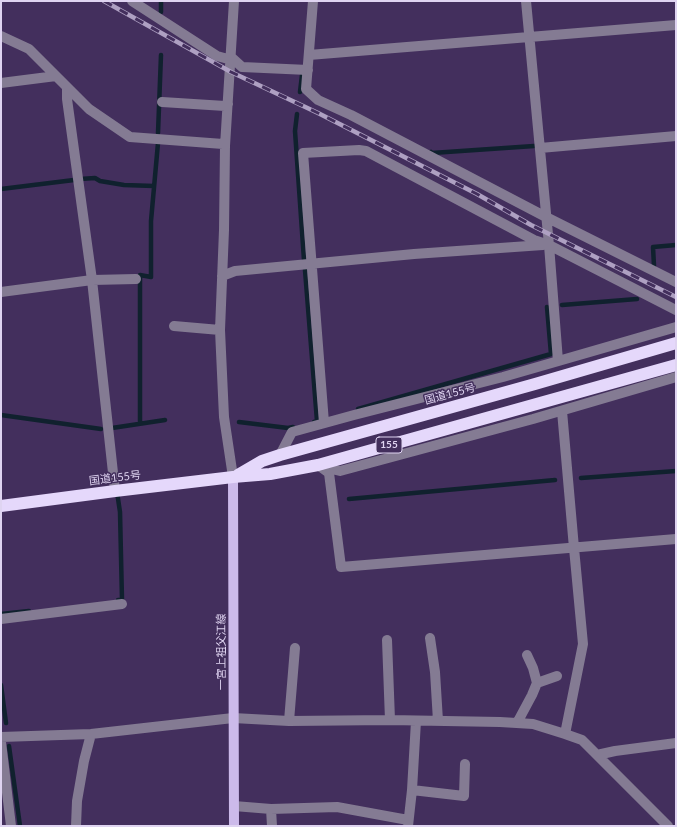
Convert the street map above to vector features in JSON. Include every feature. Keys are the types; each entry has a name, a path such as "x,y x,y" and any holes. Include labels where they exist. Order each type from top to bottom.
{"highway":[{"name":"国道155号","path":"233,477 262,461 280,455 676,343"},
{"name":"国道155号","path":"1,506 115,491 270,474 318,465 676,365"}],"main road":[{"name":"一宮上祖父江線","path":"233,477 234,826"}],"street":[{"path":"132,1 217,56 228,59 232,57"},
{"path":"233,477 224,417 220,330 224,230 225,146 232,57 234,1"},
{"path":"313,1 306,89 318,100 351,115 546,217 676,282"},
{"path":"526,1 549,245 558,361"},
{"path":"309,54 676,25"},
{"path":"1,36 29,49 89,109 130,137 224,144 225,146"},
{"path":"232,57 242,67 308,70"},
{"path":"1,83 56,76"},
{"path":"67,88 67,100 92,280 115,491"},
{"path":"162,102 225,106 228,104"},
{"path":"540,148 676,136"},
{"path":"324,423 303,153 359,150 366,151 534,240 549,245 676,310"},
{"path":"222,276 235,271 414,254 549,245"},
{"path":"1,292 92,280 136,279"},
{"path":"174,326 220,330"},
{"path":"280,455 292,432 558,361 676,327"},
{"path":"318,465 340,471 562,411 676,378"},
{"path":"562,411 583,644 565,734"},
{"path":"318,465 329,473 341,567 676,539"},
{"path":"1,619 122,604"},
{"path":"430,638 435,672 438,721"},
{"path":"387,640 390,720"},
{"path":"289,721 295,648"},
{"path":"517,723 537,683 533,668 527,655"},
{"path":"537,683 557,676"},
{"path":"1,737 91,734 233,718 289,721 390,720 533,724 582,740 668,826"},
{"path":"234,806 271,809 337,807 408,823 412,790 416,721"},
{"path":"76,826 77,801 91,734"},
{"path":"1,742 11,826"},
{"path":"597,755 615,751 676,743"},
{"path":"412,790 464,796 465,764"},
{"path":"271,809 272,826"}],"waterway":[{"path":"161,1 161,12"},
{"path":"158,133 161,55"},
{"path":"300,92 302,75"},
{"path":"297,114 295,131 304,260"},
{"path":"140,423 140,275 151,277 151,221 158,143"},
{"path":"431,152 534,146"},
{"path":"80,179 95,178 100,181 124,185 154,186"},
{"path":"1,189 74,180"},
{"path":"654,266 653,247 676,245"},
{"path":"305,270 317,421 314,422"},
{"path":"562,305 637,299"},
{"path":"358,409 551,354 547,307"},
{"path":"1,415 101,429"},
{"path":"112,428 165,420"},
{"path":"239,422 288,428 293,427"},
{"path":"581,478 676,471"},
{"path":"349,499 555,480"},
{"path":"117,492 120,512 122,600 118,600"},
{"path":"1,614 29,611"},
{"path":"1,685 6,723"},
{"path":"9,746 20,826"}],"railway":[{"path":"104,1 231,72 318,113 477,194 531,225 676,297"}]}
